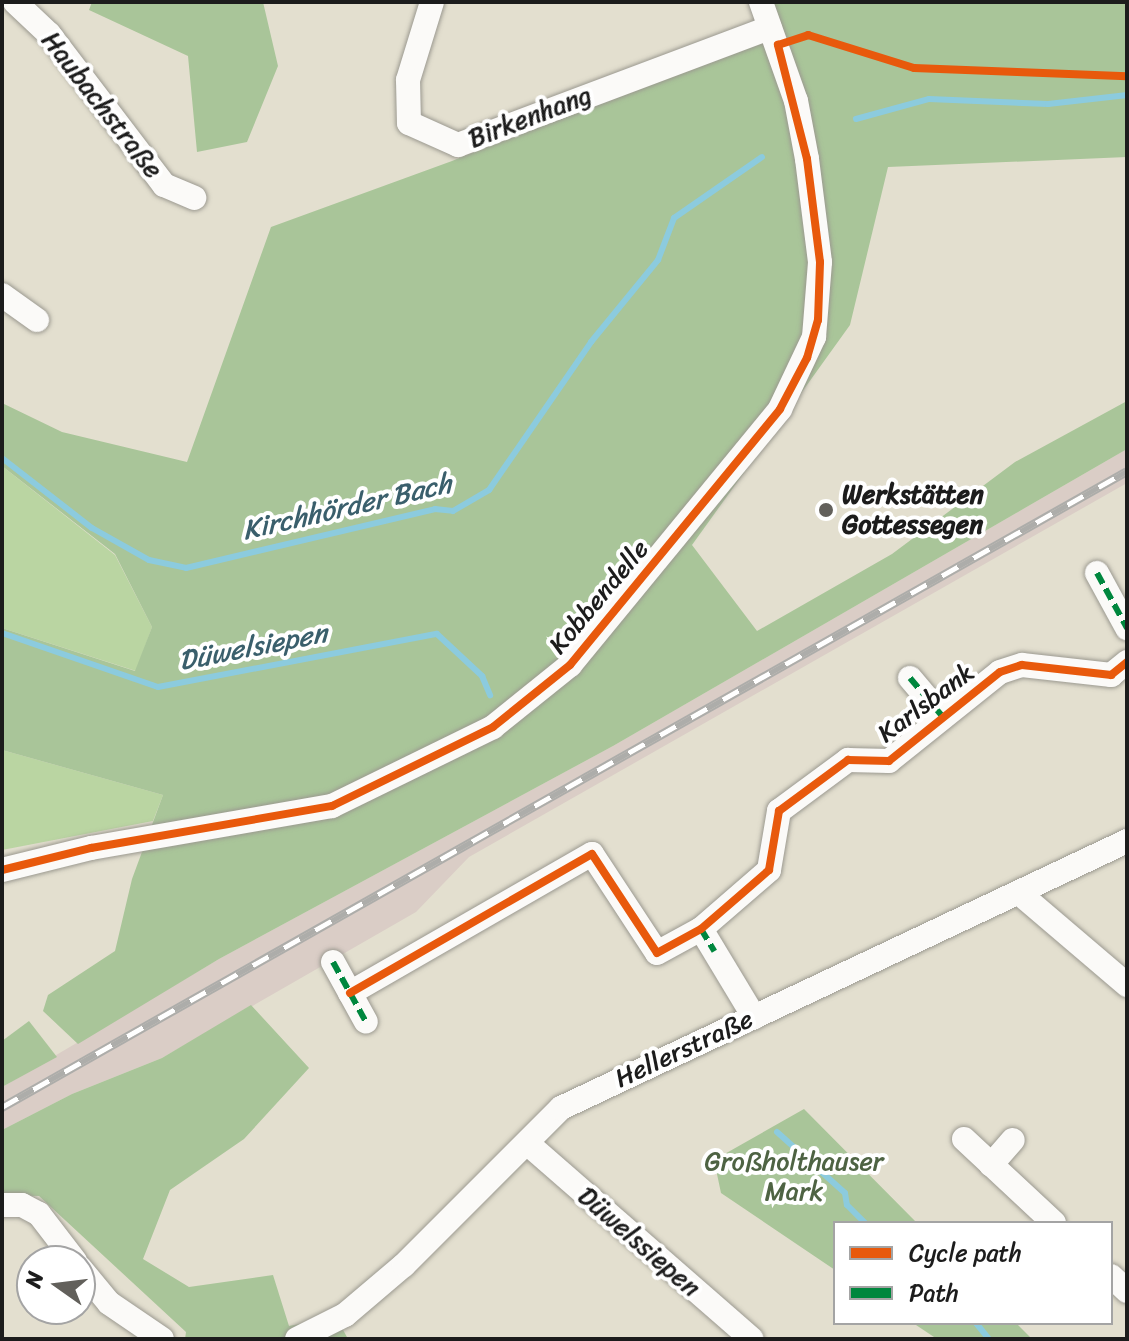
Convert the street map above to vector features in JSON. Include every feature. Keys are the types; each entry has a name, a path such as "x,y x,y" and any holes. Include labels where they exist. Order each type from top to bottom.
{"street":[{"name":"Haubachstraße","path":"15,2 49,34 164,185 194,198"},
{"name":"Birkenhang","path":"432,2 408,80 409,123 458,145 770,28"},
{"name":"Kobbendelle","path":"2,870 91,848 332,806 493,727 570,665 780,409 814,337 820,262 807,159 796,101 761,2"},
{"path":"2,295 37,320"},
{"path":"1097,573 1127,628"},
{"name":"Karlsbank","path":"350,993 592,854 657,953 701,929 769,870 779,811 848,760 889,761 1000,672 1022,665 1111,675 1127,662"},
{"name":"Karlsbank","path":"910,678 943,717"},
{"name":"Hellerstraße","path":"297,1339 335,1322 381,1285 561,1108 1127,841"},
{"path":"1019,893 1127,985"},
{"path":"701,929 754,1017"},
{"path":"333,962 366,1022"},
{"path":"964,1139 1052,1221"},
{"path":"991,1165 1013,1140"},
{"name":"Düwelssiepen","path":"527,1143 752,1339"},
{"path":"2,1205 22,1205 39,1214 63,1245"},
{"path":"96,1287 109,1303 162,1339"}],"shaded area":[{"path":"1127,449 1127,483 469,857 416,912 162,1058 72,1094 2,1130 2,1087 219,959 613,746"}],"green space":[{"path":"92,2 263,2 278,66 247,142 197,152 188,56 89,10"},
{"path":"773,2 1127,2 1127,157 888,167 850,325 692,545 757,631 892,554 1015,462 1127,401 1127,449 613,746 219,959 78,1044 43,1011 48,995 115,951 132,879 163,795 2,750 2,628 135,671 152,627 115,554 2,466 2,403 62,432 187,462 271,227 452,161 780,27"},
{"path":"2,466 115,555 152,627 136,671 2,628"},
{"path":"2,750 163,795 153,821 2,850"},
{"path":"251,1005 309,1068 244,1139 170,1190 143,1259 189,1287 273,1275 289,1326 336,1317 348,1339 185,1339 186,1332 96,1249 96,1245 92,1245 39,1196 2,1195 2,1130 72,1094 162,1058"},
{"path":"29,1021 57,1057 2,1087 2,1041"},
{"name":"Großholthauser Mark","path":"804,1109 915,1221 833,1221 833,1269 721,1193 714,1160"},
{"path":"916,1325 1018,1325 1032,1339 937,1339"}],"waterway":[{"name":"Kirchhörder Bach","path":"856,119 929,99 1048,104 1127,95"},
{"name":"Kirchhörder Bach","path":"2,458 92,528 149,560 186,568 435,509 453,511 489,490 591,342 658,260 674,218 762,157"},
{"name":"Düwelsiepen","path":"2,633 158,687 437,634 482,676 490,695"},
{"name":"Düwelsiepen","path":"777,1132 845,1193 847,1205 863,1221"},
{"name":"Düwelsiepen","path":"978,1325 989,1339"}],"railway":[{"path":"2,1107 1127,471"}],"marked path":[{"path":"1097,573 1127,628"},
{"path":"910,678 943,717"},
{"path":"701,929 714,951"},
{"path":"333,962 366,1022"}],"cycle path":[{"path":"2,870 91,848 332,806 493,727 570,665 780,409 807,358 818,320 820,262 807,159 778,45 808,35 914,68 1127,76"},
{"path":"350,993 592,854 657,953 701,929 769,870 779,811 848,760 889,761 1000,672 1022,665 1111,675 1127,662"}],"place":[{"name":"Werkstätten Gottessegen","path":"826,510"}]}
